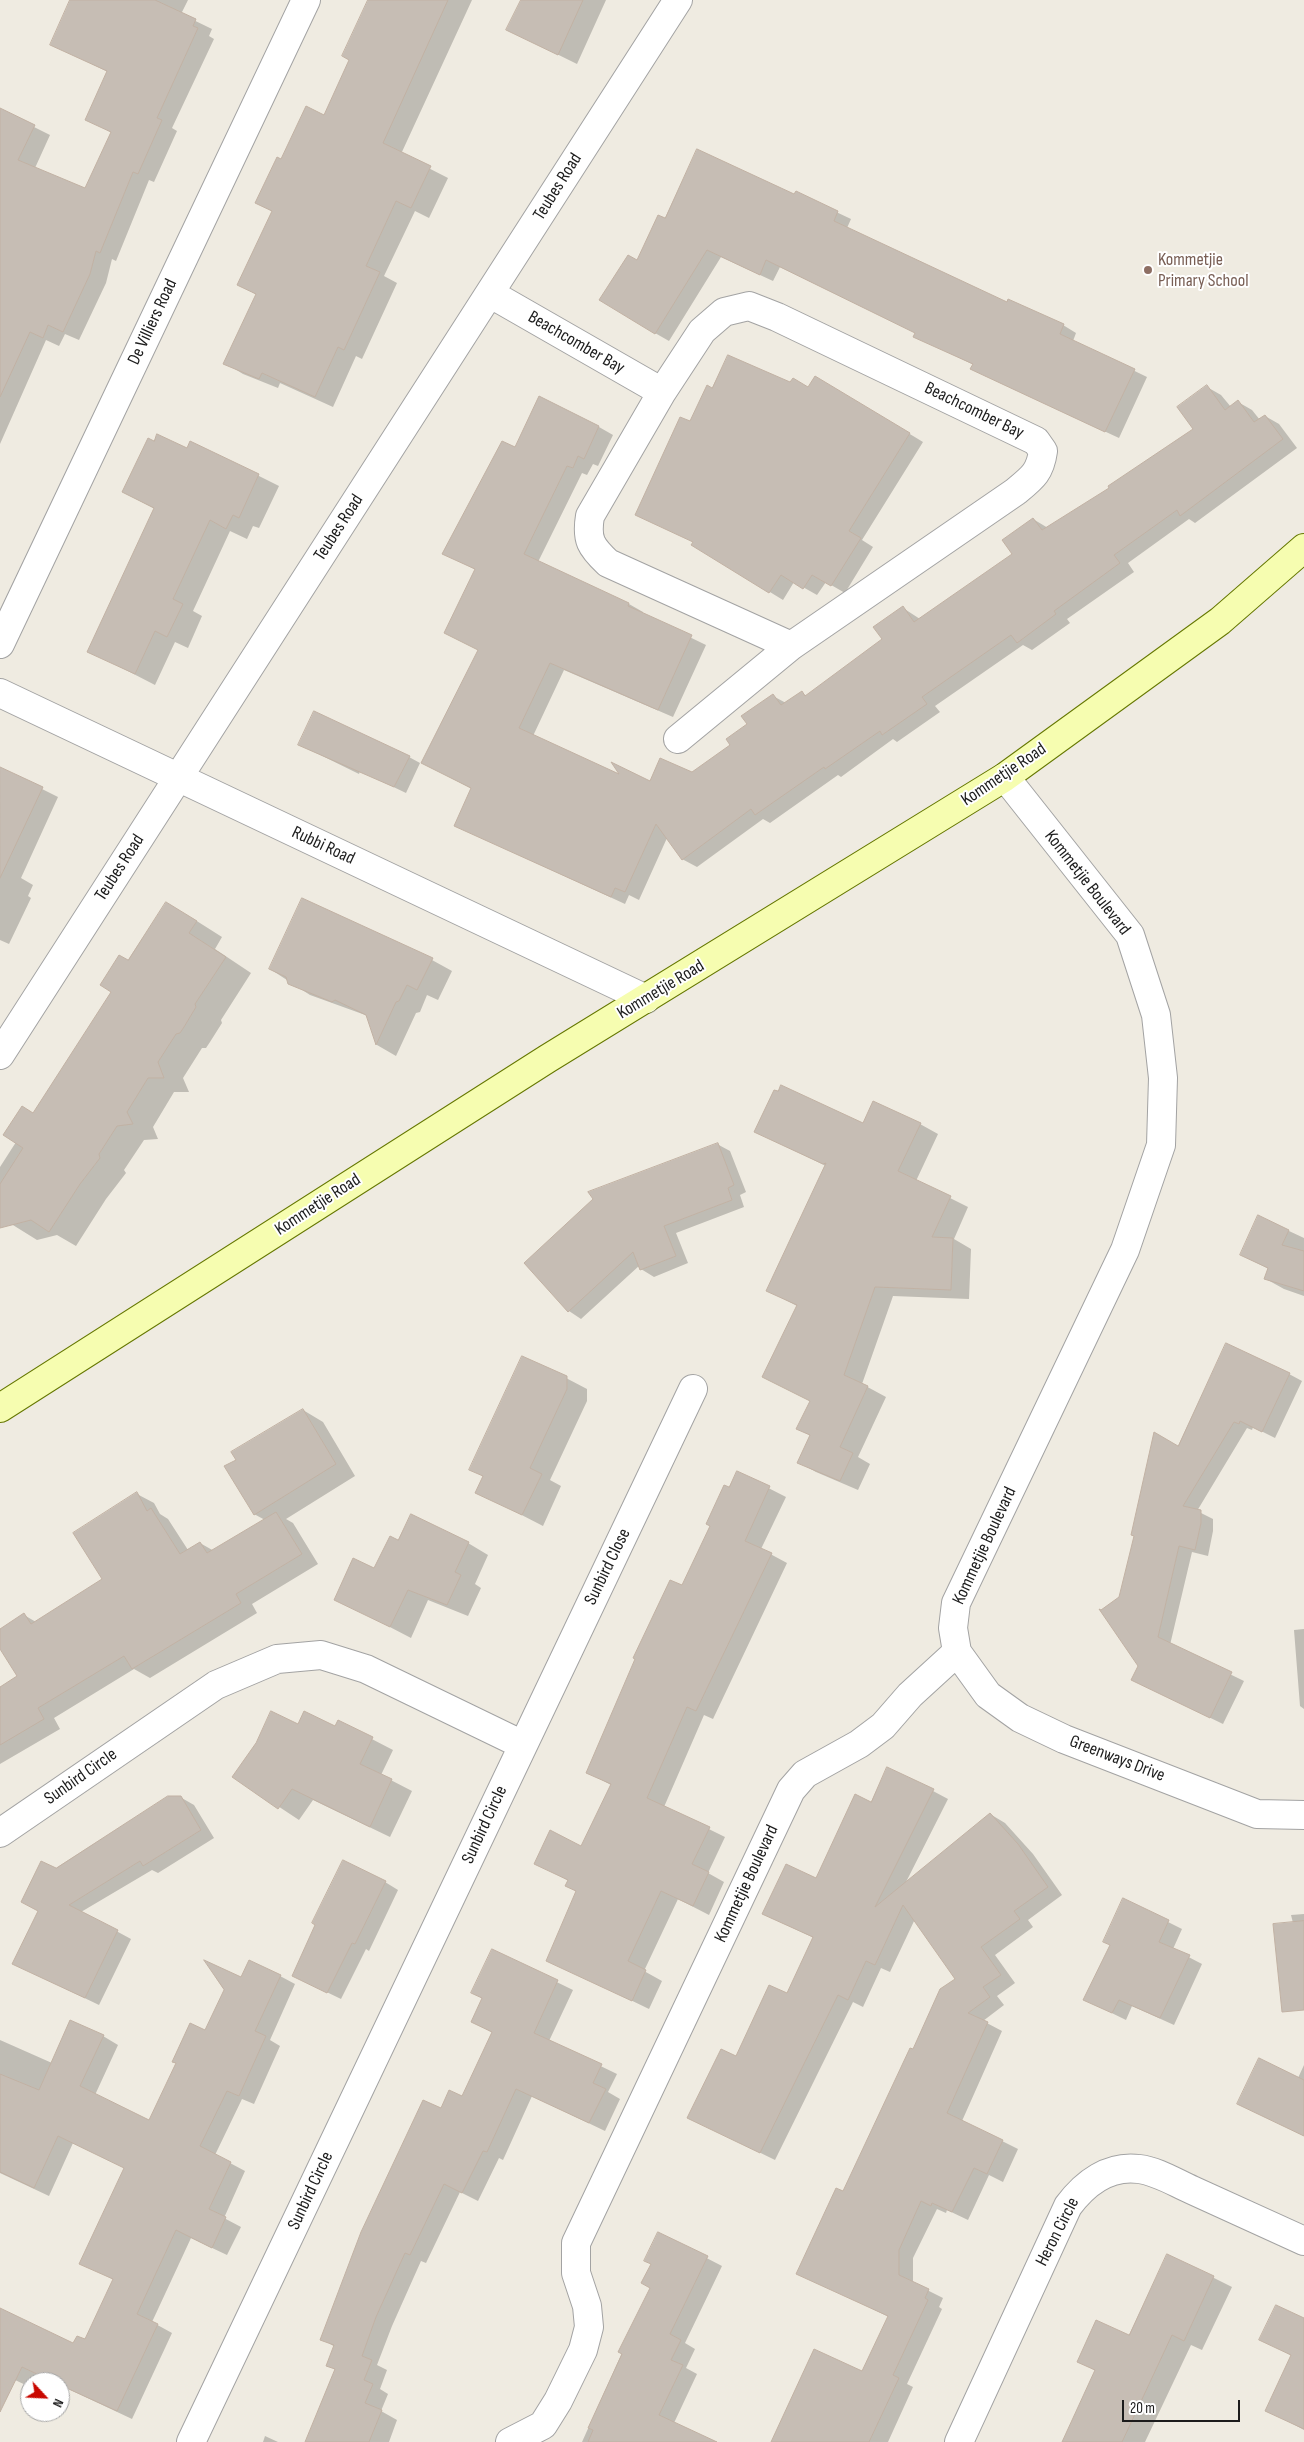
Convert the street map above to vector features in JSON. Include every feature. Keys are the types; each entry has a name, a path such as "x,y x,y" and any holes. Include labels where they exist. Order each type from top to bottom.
{"main road":[{"name":"Kommetjie Road","path":"0,1408 539,1064 1005,777 1220,620 1304,548"}],"street":[{"name":"De Villiers Road","path":"0,644 306,0"},
{"name":"Teubes Road","path":"0,1055 491,294 678,0"},
{"name":"Beachcomber Bay","path":"491,294 662,392"},
{"name":"Beachcomber Bay","path":"678,739 791,646 1016,492 1041,467 1043,451 1036,441 778,316 748,306 724,312 702,331 662,392 590,516 587,531 593,548 608,563 791,646"},
{"name":"Rubbi Road","path":"0,693 646,999"},
{"name":"Kommetjie Boulevard","path":"510,2442 543,2425 558,2401 583,2350 589,2327 587,2306 576,2273 576,2243 792,1790 805,1774 858,1744 883,1726 910,1695 956,1652 953,1628 956,1603 1125,1250 1161,1145 1163,1078 1156,1015 1130,935 1005,777"},
{"name":"Sunbird Close","path":"523,1745 693,1389"},
{"name":"Greenways Drive","path":"956,1652 988,1695 1020,1718 1064,1739 1257,1814 1304,1815"},
{"name":"Sunbird Circle","path":"0,1833 216,1684 278,1659 321,1655 366,1669 523,1745 191,2442"},
{"name":"Heron Circle","path":"959,2442 1068,2206 1082,2188 1099,2177 1116,2170 1140,2169 1168,2179 1304,2241"}],"building":[{"path":"70,0 155,0 196,19 193,26 198,28 157,118 162,120 138,174 133,172 100,253 96,251 90,274 63,332 48,325 43,338 30,332 0,397 0,108 35,125 18,160 85,188 111,132 85,120 107,71 50,45"},
{"path":"368,0 448,0 383,143 431,166 411,208 396,201 366,266 380,272 344,350 338,347 315,397 262,373 259,379 223,364 256,294 237,285 272,211 255,203 277,157 281,159 306,106 324,115 349,60 342,56"},
{"path":"521,0 583,0 558,55 506,30"},
{"path":"697,149 794,194 796,191 838,211 834,221 1007,302 1008,299 1064,324 1060,334 1135,369 1105,432 970,369 973,364 913,337 915,333 766,260 760,275 707,250 655,334 599,300 628,255 637,260 658,215 665,218"},
{"path":"728,355 790,382 793,378 808,387 815,376 910,433 849,531 861,538 831,586 812,575 803,589 781,575 769,593 691,545 693,542 635,515 680,417 690,421 707,385 712,388"},
{"path":"1207,385 1225,410 1238,400 1254,422 1265,415 1283,439 1180,516 1177,510 1114,555 1120,563 1054,611 1056,614 1017,643 1011,635 922,697 927,704 882,735 880,731 755,815 751,809 682,860 656,824 625,892 615,888 611,897 454,826 471,788 421,763 478,650 444,633 475,569 442,554 502,441 515,447 539,396 599,426 584,459 578,456 573,468 567,466 524,554 629,603 628,606 692,635 658,710 550,663 519,728 619,774 611,762 650,781 660,758 692,772 730,745 726,739 747,724 741,716 773,694 781,705 802,691 805,696 882,639 873,627 903,606 914,622 1012,554 1002,540 1033,518 1042,530 1109,488 1108,486 1193,429 1177,407"},
{"path":"157,434 187,448 190,441 259,474 239,518 233,515 226,529 210,520 173,599 183,604 167,637 155,631 135,674 87,652 154,508 122,492 148,438 154,441"},
{"path":"314,711 410,756 394,787 298,745"},
{"path":"0,767 43,787 0,878"},
{"path":"302,898 433,958 417,990 407,985 399,1001 396,1002 376,1045 366,1015 335,1000 332,1002 288,984 286,977 269,969"},
{"path":"166,902 197,921 189,933 226,957 195,1004 196,1007 184,1027 180,1033 176,1034 158,1062 164,1078 148,1078 127,1112 133,1124 117,1126 99,1154 100,1158 80,1184 49,1232 31,1220 0,1228 0,1184 23,1148 3,1135 22,1106 33,1113 111,992 100,985 119,955 128,960"},
{"path":"781,1085 863,1123 873,1101 921,1123 898,1171 951,1196 932,1237 953,1238 951,1290 875,1287 844,1375 868,1386 840,1447 853,1453 840,1481 797,1463 810,1435 796,1429 810,1401 762,1377 797,1305 766,1291 826,1163 823,1164 754,1132 774,1090 778,1091"},
{"path":"718,1143 734,1185 728,1188 732,1200 664,1226 676,1256 640,1270 633,1252 568,1312 524,1263 593,1199 588,1192"},
{"path":"1258,1215 1289,1230 1282,1245 1304,1251 1304,1291 1264,1279 1268,1268 1240,1255"},
{"path":"1226,1343 1290,1373 1262,1432 1240,1421 1239,1424 1234,1422 1183,1506 1201,1510 1201,1523 1195,1550 1179,1546 1158,1637 1232,1672 1210,1718 1131,1680 1138,1666 1099,1609 1101,1610 1119,1597 1134,1536 1131,1535 1154,1432 1178,1446"},
{"path":"522,1356 567,1376 567,1389 530,1468 542,1474 522,1515 475,1493 483,1476 469,1470"},
{"path":"303,1409 336,1464 254,1515 224,1466 236,1460 231,1452"},
{"path":"737,1471 770,1486 745,1541 772,1553 696,1711 687,1707 647,1798 710,1827 692,1864 709,1872 693,1906 661,1891 628,1961 646,1970 632,2001 546,1961 576,1891 565,1886 568,1880 534,1864 550,1830 581,1846 611,1784 586,1773 635,1659 633,1658 670,1580 682,1585 710,1526 706,1524 724,1485 729,1487"},
{"path":"137,1492 147,1511 151,1508 180,1554 200,1542 207,1553 276,1512 302,1554 236,1594 241,1603 132,1669 124,1656 38,1708 44,1719 0,1745 0,1687 17,1676 0,1649 0,1629 24,1613 31,1624 102,1579 73,1533"},
{"path":"411,1514 469,1542 455,1572 461,1575 447,1605 408,1590 390,1627 334,1600 353,1558 374,1568 390,1536 398,1540"},
{"path":"271,1711 298,1724 304,1711 335,1726 338,1720 373,1737 360,1764 392,1779 370,1827 292,1789 278,1809 232,1777 256,1743"},
{"path":"887,1767 934,1789 875,1907 990,1813 1018,1844 1048,1887 1014,1911 1020,1919 981,1947 1001,1975 983,1987 990,1997 968,2013 988,2022 947,2113 1003,2140 987,2174 974,2168 952,2212 932,2203 931,2206 921,2201 899,2250 899,2275 929,2289 925,2298 928,2300 893,2375 899,2378 869,2442 771,2442 814,2349 862,2371 888,2316 796,2274 836,2188 843,2191 910,2048 913,2049 940,1989 955,1979 903,1905 875,1965 866,1961 848,2000 838,1995 760,2153 687,2118 721,2049 736,2056 769,1985 787,1993 813,1937 762,1914 786,1864 816,1878 855,1794 871,1802"},
{"path":"168,1796 181,1796 201,1830 143,1866 140,1861 69,1905 118,1930 85,1998 12,1964 38,1911 21,1902 41,1861 56,1868"},
{"path":"343,1860 386,1881 355,1944 352,1943 327,1993 292,1976 315,1925 312,1923"},
{"path":"1123,1898 1169,1920 1159,1942 1190,1955 1160,2018 1119,2000 1112,2013 1083,2000 1110,1945 1103,1942"},
{"path":"1304,1921 1304,2010 1282,2012 1273,1924"},
{"path":"492,1949 558,1980 534,2033 602,2064 593,2083 606,2089 589,2123 516,2089 487,2152 483,2151 462,2193 444,2184 410,2255 405,2253 376,2317 362,2356 372,2360 364,2380 373,2384 365,2403 382,2410 369,2442 305,2442 335,2369 326,2366 334,2345 320,2340 361,2232 423,2100 441,2108 449,2090 462,2096 492,2032 471,2022 482,1998 471,1993"},
{"path":"204,1960 241,1977 249,1960 281,1975 255,2031 266,2036 239,2096 227,2091 200,2146 231,2162 209,2209 226,2217 212,2248 176,2230 137,2314 158,2324 117,2411 70,2390 70,2372 33,2372 22,2367 0,2412 0,2308 73,2343 77,2336 85,2339 113,2279 79,2264 124,2168 58,2136 34,2188 0,2172 0,2074 39,2090 70,2020 104,2035 80,2086 149,2120 176,2063 172,2062 190,2023 205,2030 224,1990"},
{"path":"1259,2058 1304,2080 1304,2136 1237,2104"},
{"path":"658,2232 708,2256 670,2334 681,2340 671,2360 683,2365 659,2415 717,2442 588,2442 593,2430 588,2428 622,2354 618,2352 650,2288 641,2283 651,2264 644,2261"},
{"path":"1167,2254 1214,2276 1184,2341 1172,2335 1122,2442 1062,2442 1095,2370 1077,2362 1096,2320 1129,2335"},
{"path":"1276,2305 1304,2318 1304,2429 1265,2411 1291,2355 1259,2340"}],"place":[{"name":"Kommetjie Primary School","path":"1148,270"}]}
